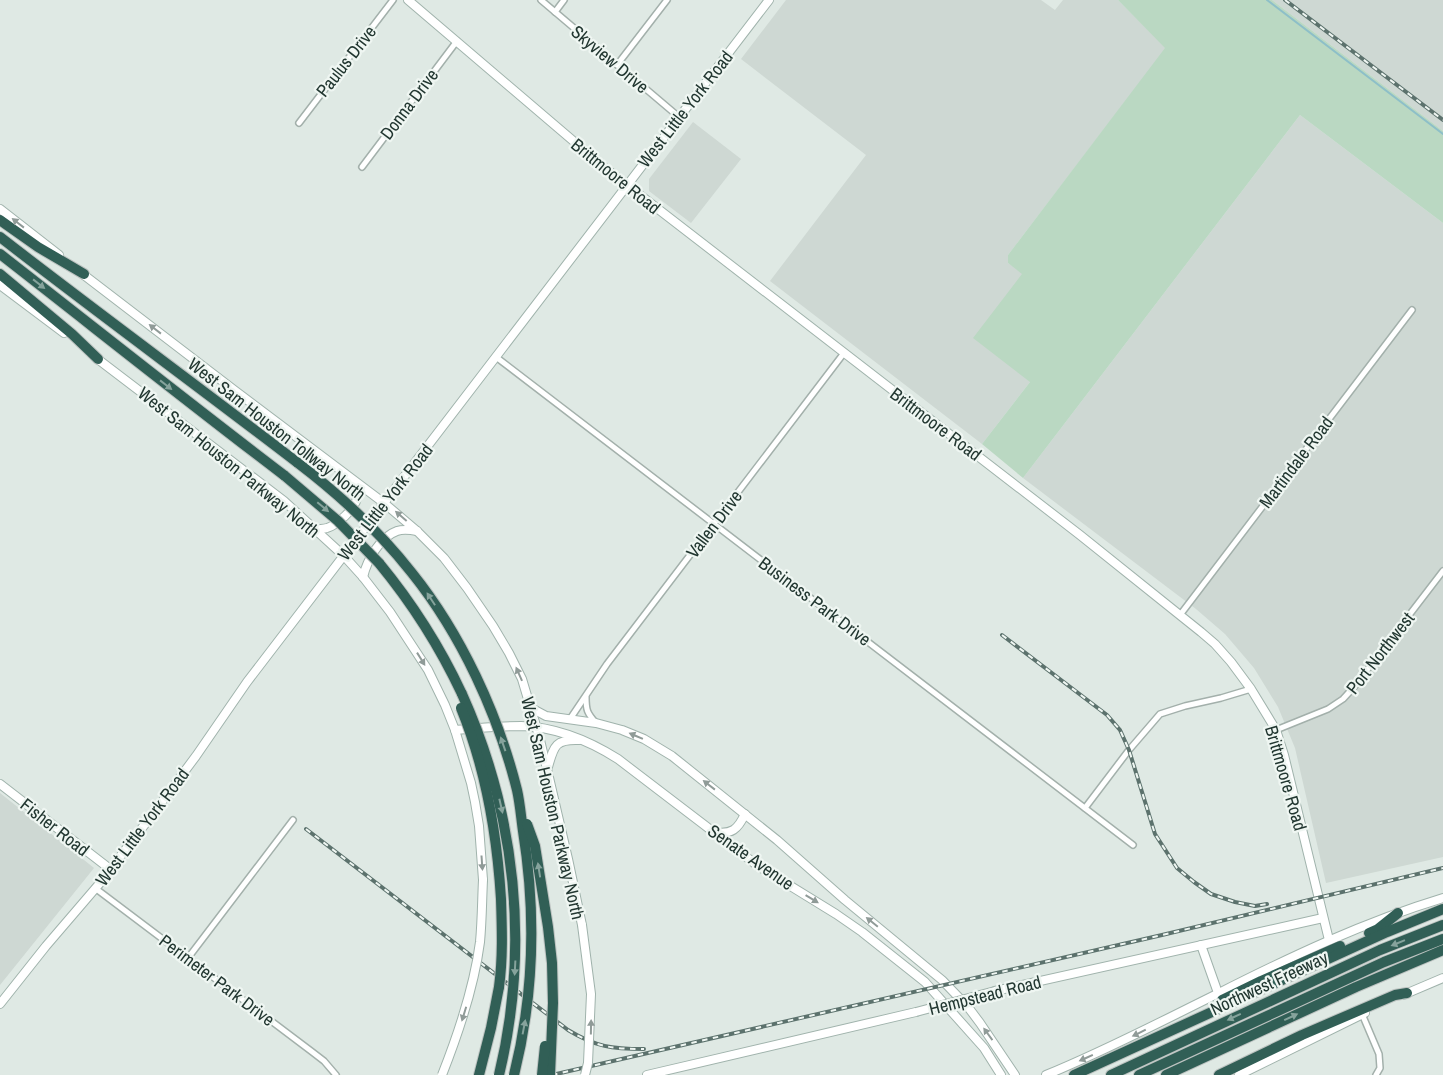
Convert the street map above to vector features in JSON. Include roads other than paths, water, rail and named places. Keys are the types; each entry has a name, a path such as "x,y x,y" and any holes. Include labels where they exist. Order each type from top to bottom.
{"highway":[{"path":"0,220 38,247 84,274"},
{"name":"West Sam Houston Tollway North","path":"0,236 339,495 376,531 428,594 478,682 503,744 517,791 531,892 532,938 526,1016 514,1075"},
{"name":"West Sam Houston Tollway North","path":"0,254 96,328 168,387 285,476 338,521 387,573 428,632 449,667 482,741 497,790 508,840 514,890 516,938 514,988 508,1033 499,1075"},
{"path":"0,274 72,334 98,359"},
{"path":"462,694 460,706 478,759 492,821 501,908 500,978 492,1028 479,1075"},
{"path":"517,791 535,846 548,927 552,963 553,1003 550,1075"},
{"path":"542,890 548,1001 546,1045 542,1075"},
{"path":"1074,1075 1387,932 1443,909"},
{"path":"1130,1049 1149,1036 1261,981 1378,929 1398,913"},
{"name":"Northwest Freeway","path":"1111,1075 1380,950 1443,925"},
{"path":"1139,1075 1384,962 1443,939"},
{"path":"1168,1074 1377,977 1443,950"},
{"path":"1219,1075 1302,1035 1395,995 1407,993"}],"main road":[{"name":"Brittmoore Road","path":"408,0 627,186 1069,526 1215,644 1251,689 1276,730 1284,755 1329,940"},
{"name":"West Little York Road","path":"0,1004 95,888 182,776 247,682 769,0"},
{"name":"West Sam Houston Parkway North","path":"0,209 384,503 417,531 444,558 493,626 522,679 537,727 582,925 592,994 591,1038 585,1075"},
{"name":"West Sam Houston Parkway North","path":"0,285 284,501 344,556 363,577 390,612 428,670 445,705 464,756 479,826 483,880 480,942 467,1008 442,1075"},
{"path":"315,530 328,528 342,520 354,506 357,498 356,492 347,476"},
{"path":"363,577 365,566 380,544 397,531 417,531"},
{"name":"Senate Avenue","path":"531,708 546,716 596,723 622,730 644,739 672,756 777,840 845,900 942,980 968,1007 1015,1075"},
{"name":"Senate Avenue","path":"455,730 520,726 537,727 561,732 585,741 618,759 758,866 836,914 926,982 984,1048 1001,1075"},
{"path":"547,769 553,750 559,742 568,740 585,741"},
{"name":"Fisher Road","path":"0,784 110,869"},
{"path":"714,832 724,833 734,830 740,824 745,814"},
{"path":"1046,1075 1055,1073 1139,1033 1329,940 1443,898"},
{"name":"Hempstead Road","path":"647,1075 916,1012 995,991 1323,918"},
{"path":"1201,945 1218,993"},
{"path":"1239,1075 1362,1014 1443,978"},
{"path":"995,1066 995,1075"}],"street":[{"name":"Paulus Drive","path":"299,123 393,0"},
{"name":"Skyview Drive","path":"541,0 679,118"},
{"path":"555,12 564,0"},
{"path":"617,65 666,0"},
{"name":"Donna Drive","path":"362,168 457,41"},
{"name":"Martindale Road","path":"1180,614 1412,310"},
{"name":"Vallen Drive","path":"570,719 607,664 844,353"},
{"name":"Business Park Drive","path":"496,357 1133,845"},
{"name":"Port Northwest","path":"1276,730 1328,709 1343,699 1443,571"},
{"path":"1085,808 1129,750 1160,714 1251,689"},
{"path":"586,697 586,709 596,723"},
{"path":"188,958 293,820"},
{"name":"Perimeter Park Drive","path":"95,888 317,1056 336,1075"},
{"path":"1362,1014 1379,1054 1380,1068 1376,1075"}],"waterway":[{"path":"1267,0 1443,134"}],"railway":[{"path":"1285,0 1443,120"},
{"path":"1002,635 1107,715 1120,730 1129,750 1155,834 1177,868 1211,894 1255,906 1267,904"},
{"path":"306,829 568,1030 604,1046 644,1049"},
{"path":"552,1075 1162,935 1443,868"}]}
